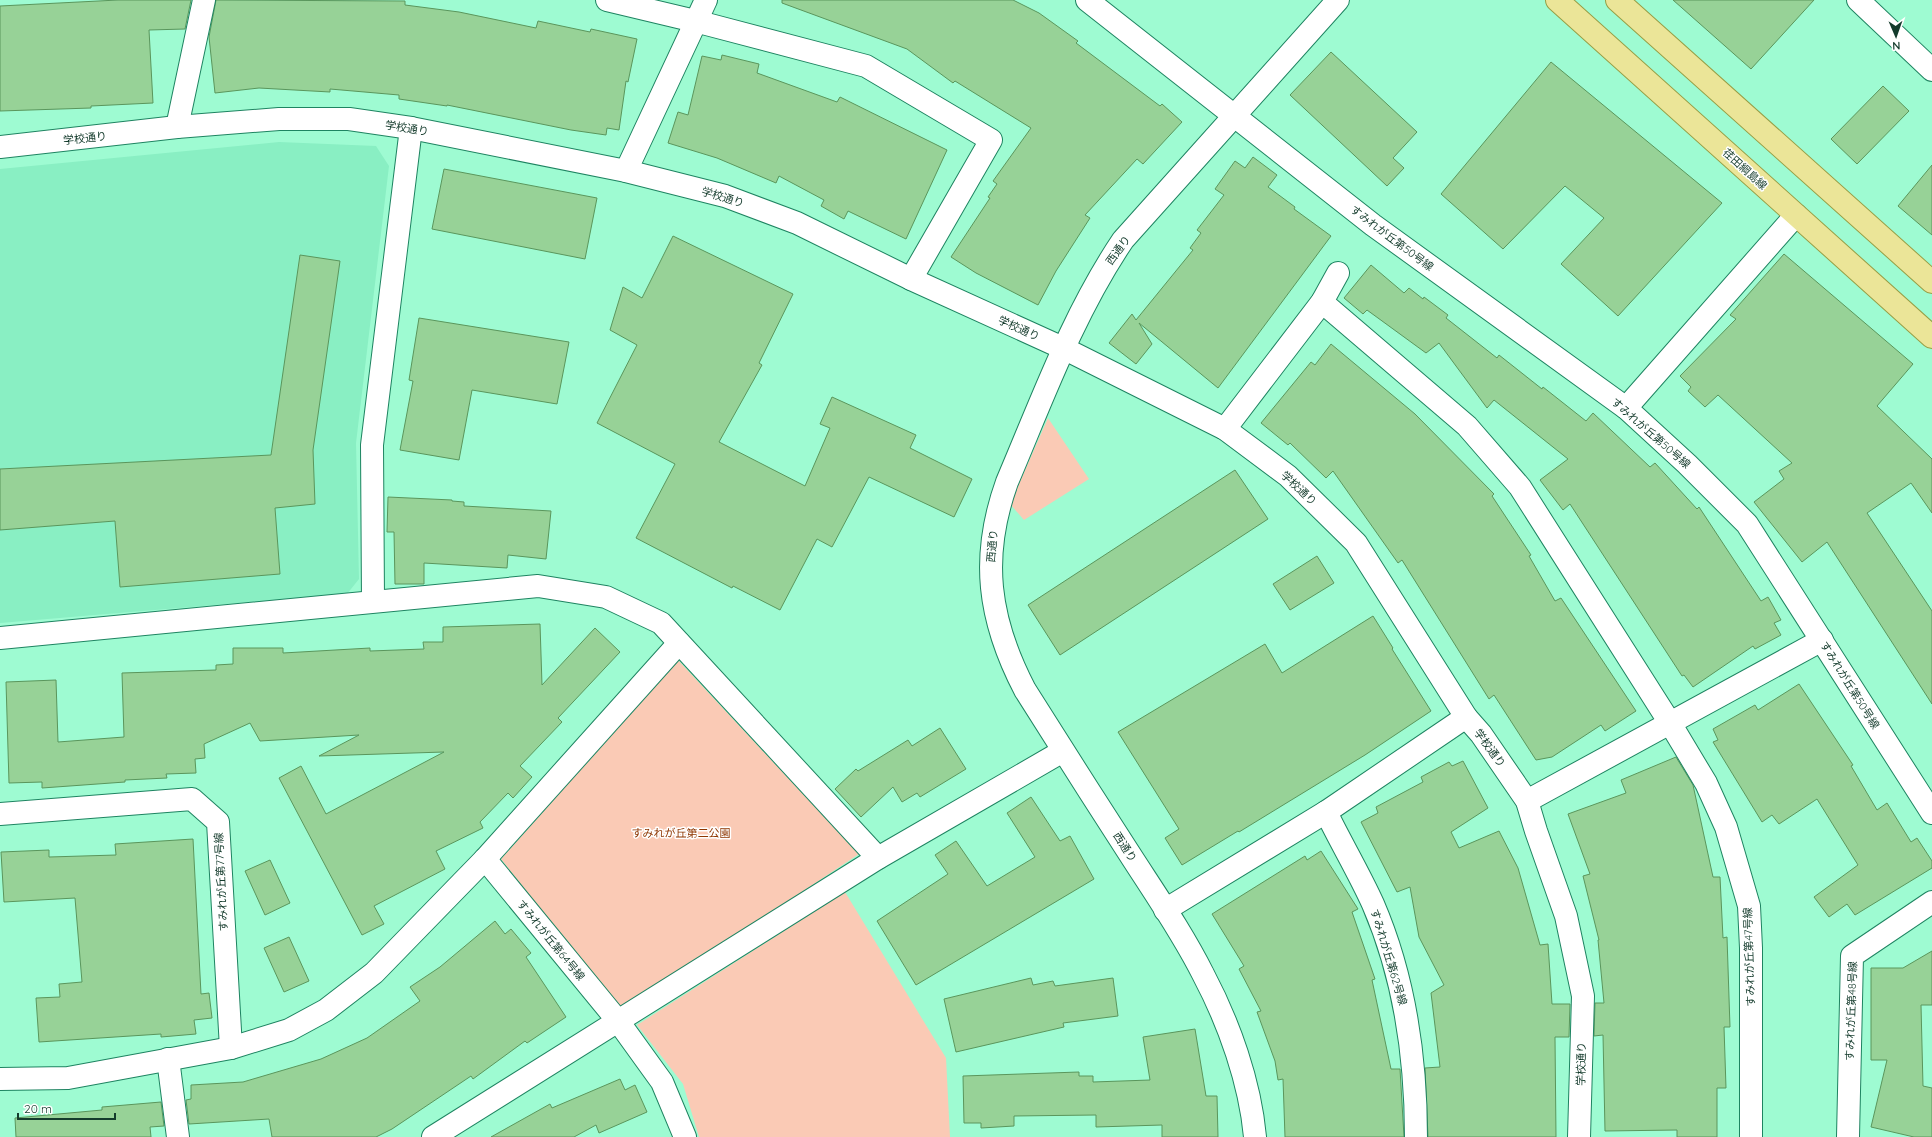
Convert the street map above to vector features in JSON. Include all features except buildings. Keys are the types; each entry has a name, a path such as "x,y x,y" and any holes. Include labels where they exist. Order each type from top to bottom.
{"main road":[{"name":"荏田綱島線","path":"1558,0 1932,338"},
{"path":"1617,0 1932,282"}],"street":[{"path":"177,127 204,0"},
{"path":"607,0 695,21 866,66 991,140 911,280"},
{"path":"626,171 706,0"},
{"name":"すみれが丘第50号線","path":"1086,0 1373,225 1626,408 1687,464 1747,524 1932,813"},
{"name":"西通り","path":"1255,1137 1241,1069 1224,1020 1203,974 1165,910 1025,690 1012,666 996,616 991,589 990,561 992,535 998,508 1065,349 1087,300 1104,269 1123,240 1338,0"},
{"path":"1858,0 1932,70"},
{"name":"学校通り","path":"0,147 177,127 287,119 349,120 411,128 626,171 725,196 797,223 911,280 1065,349 1225,429 1288,476 1356,543 1466,717 1481,734 1528,801 1536,831 1566,916 1583,996 1579,1137"},
{"path":"373,601 372,445 411,128"},
{"path":"1626,408 1796,215"},
{"path":"1225,429 1322,302 1338,273"},
{"name":"すみれが丘第47号線","path":"1322,302 1467,426 1520,487 1670,723 1706,783 1726,827 1749,906 1751,948 1751,1137"},
{"path":"0,638 538,586 606,597 661,623 878,858"},
{"path":"1528,801 1822,640"},
{"path":"0,1079 68,1078 231,1048 289,1030 326,1010 374,973 485,859 679,643"},
{"path":"1165,910 1326,812 1466,717"},
{"path":"433,1137 878,858 1063,751"},
{"name":"すみれが丘第77号線","path":"0,814 192,798 218,822 231,1048"},
{"name":"すみれが丘第62号線","path":"1326,812 1373,905 1391,956 1404,1002 1412,1053 1416,1137"},
{"name":"すみれが丘第64号線","path":"485,859 618,1021 662,1082 685,1137"},
{"name":"すみれが丘第48号線","path":"1848,1137 1852,956 1932,902"},
{"path":"168,1059 178,1137"}],"shaded area":[{"path":"279,142 376,146 389,166 356,443 359,579 347,594 0,623 0,169"}],"green space":[{"path":"1048,418 1089,479 1024,520 1010,504"},
{"name":"すみれが丘第二公園","path":"678,660 859,854 621,1012 501,859"},
{"path":"845,892 946,1058 950,1137 699,1137 683,1084 637,1025"}]}
